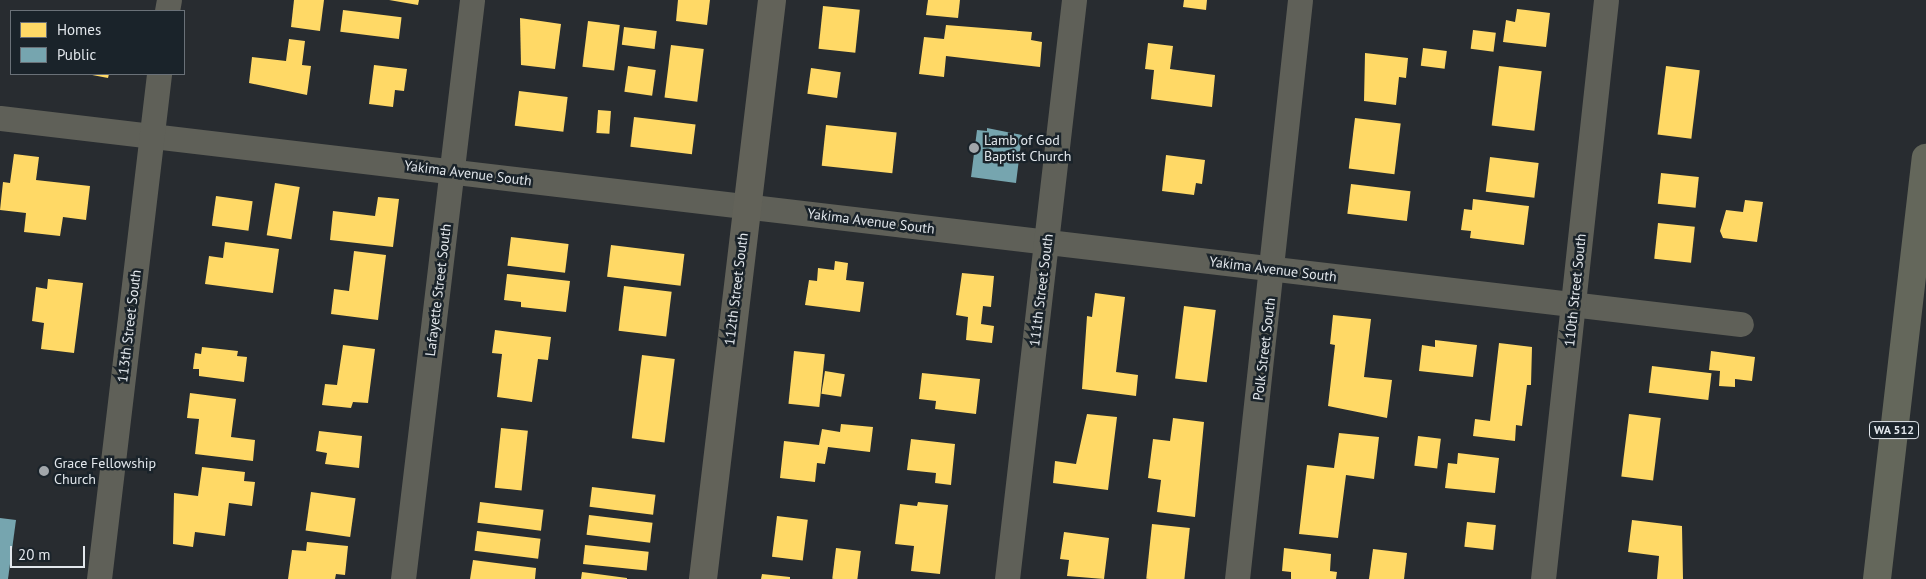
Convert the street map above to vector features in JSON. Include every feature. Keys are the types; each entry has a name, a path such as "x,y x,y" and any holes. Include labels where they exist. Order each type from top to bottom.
{"highway":[{"name":"WA 512","path":"1877,579 1926,158"},
{"path":"1866,579 1911,281"}],"main road":[{"name":"112th Street South","path":"702,579 772,0"}],"street":[{"name":"Lafayette Street South","path":"403,579 472,0"},
{"name":"111th Street South","path":"1007,579 1074,0"},
{"name":"Polk Street South","path":"1238,579 1273,270 1300,0"},
{"name":"110th Street South","path":"1543,579 1606,0"},
{"name":"113th Street South","path":"99,579 159,75"},
{"name":"Yakima Avenue South","path":"0,118 1741,324"}],"building: Homes":[{"path":"294,0 324,0 320,31 291,27"},
{"path":"389,0 419,0 418,5"},
{"path":"678,0 710,0 707,25 676,21"},
{"path":"928,0 960,0 958,18 926,15"},
{"path":"1184,0 1207,0 1206,10 1183,7"},
{"path":"823,6 860,10 855,53 819,49"},
{"path":"1517,9 1550,13 1546,47 1503,42 1506,20 1515,22"},
{"path":"343,10 402,17 399,39 340,32"},
{"path":"520,18 561,24 555,69 521,65"},
{"path":"588,21 620,25 614,71 582,67"},
{"path":"946,25 1032,32 1031,40 1042,42 1040,67 946,56 944,77 919,74 924,37 944,39"},
{"path":"624,27 657,31 655,49 622,45"},
{"path":"1473,30 1496,33 1494,52 1471,49"},
{"path":"289,39 305,41 302,65 311,66 307,95 249,83 252,57 286,61"},
{"path":"1148,43 1173,46 1170,69 1215,75 1212,107 1151,99 1154,70 1145,69"},
{"path":"671,45 704,49 697,102 665,98"},
{"path":"1423,48 1447,51 1445,69 1421,66"},
{"path":"1365,53 1408,58 1406,78 1399,77 1396,105 1364,101"},
{"path":"374,65 407,69 404,91 395,90 393,107 369,104"},
{"path":"628,66 656,70 652,96 624,92"},
{"path":"1499,66 1542,71 1534,131 1492,126"},
{"path":"1666,66 1700,70 1691,139 1658,134"},
{"path":"811,68 841,72 837,98 807,94"},
{"path":"92,75 109,75 108,78"},
{"path":"519,91 568,97 563,132 515,126"},
{"path":"598,110 611,111 609,134 596,133"},
{"path":"634,117 696,125 692,154 630,147"},
{"path":"1355,118 1401,124 1394,174 1349,169"},
{"path":"826,125 897,132 892,173 822,166"},
{"path":"14,154 39,157 36,180 90,186 86,220 63,217 60,236 24,232 26,213 0,210 3,182 10,183"},
{"path":"1166,155 1205,160 1202,184 1196,183 1194,195 1162,191"},
{"path":"1490,157 1539,163 1534,198 1486,192"},
{"path":"1661,173 1699,177 1696,208 1658,204"},
{"path":"275,183 300,187 291,239 267,235"},
{"path":"1351,184 1411,191 1407,221 1347,214"},
{"path":"216,196 253,201 248,231 212,226"},
{"path":"378,197 399,199 393,247 330,240 333,211 375,216"},
{"path":"1473,199 1529,206 1524,245 1470,238 1471,231 1461,230 1464,209 1472,210"},
{"path":"1745,200 1763,202 1757,242 1723,238 1720,231 1726,210 1743,212"},
{"path":"1658,223 1695,227 1691,263 1654,259"},
{"path":"511,237 569,244 565,273 507,266"},
{"path":"225,242 279,249 273,293 205,284 209,256 223,258"},
{"path":"611,245 684,254 681,286 607,277"},
{"path":"354,251 386,255 378,320 331,314 334,289 349,291"},
{"path":"835,261 848,263 846,280 864,282 860,312 805,305 809,280 817,281 818,268 834,270"},
{"path":"962,273 994,276 991,307 983,306 981,324 994,326 992,343 966,340 968,317 956,315"},
{"path":"507,274 570,281 566,312 521,307 521,302 504,300"},
{"path":"48,279 83,283 74,353 41,349 44,323 32,321 36,287 47,289"},
{"path":"624,286 672,292 666,337 619,331"},
{"path":"1095,293 1125,297 1116,372 1138,375 1136,396 1082,389 1087,316 1092,317"},
{"path":"1184,306 1216,310 1207,382 1175,378"},
{"path":"1333,315 1371,319 1364,377 1392,380 1387,418 1328,406 1335,345 1330,344"},
{"path":"495,330 551,337 548,360 538,359 532,402 497,397 502,354 492,353"},
{"path":"1435,340 1477,345 1473,377 1419,371 1422,345 1435,347"},
{"path":"1499,343 1532,347 1531,385 1527,385 1522,426 1516,425 1515,441 1473,436 1475,419 1490,421"},
{"path":"343,345 375,349 368,403 353,402 351,408 322,405 325,384 337,385"},
{"path":"202,347 238,351 237,356 247,357 244,382 199,376 199,369 193,369 195,353 201,354"},
{"path":"794,351 825,354 819,407 788,404"},
{"path":"1711,351 1755,357 1752,381 1735,379 1735,387 1719,386 1720,371 1709,370"},
{"path":"642,355 675,359 665,442 632,438"},
{"path":"1652,366 1712,373 1708,400 1649,393"},
{"path":"825,371 845,374 841,397 821,394"},
{"path":"922,373 980,379 976,414 935,409 936,401 919,399"},
{"path":"190,393 236,399 231,437 255,440 253,461 195,454 199,419 187,418"},
{"path":"1087,414 1117,417 1108,490 1053,483 1055,461 1076,464"},
{"path":"1629,414 1661,418 1653,480 1621,477"},
{"path":"1173,418 1204,422 1195,517 1157,512 1161,480 1148,478 1153,439 1170,441"},
{"path":"841,424 873,427 870,452 828,447 825,464 817,463 815,482 780,478 784,441 819,445 822,429 840,432"},
{"path":"501,428 528,431 522,490 495,488"},
{"path":"319,431 362,436 359,468 325,464 327,453 316,451"},
{"path":"1339,433 1379,437 1374,479 1346,475 1338,538 1299,534 1307,465 1334,468"},
{"path":"1418,436 1441,439 1437,469 1414,466"},
{"path":"911,439 955,444 951,485 935,483 936,473 907,470"},
{"path":"1458,453 1499,458 1495,493 1445,488 1448,463 1457,464"},
{"path":"202,467 245,472 244,481 255,482 252,506 229,503 225,536 195,532 193,547 173,544 174,493 198,496"},
{"path":"592,487 656,495 653,515 590,507"},
{"path":"311,492 356,498 350,537 306,531"},
{"path":"480,502 544,510 541,531 477,523"},
{"path":"918,502 948,505 940,574 911,571 914,546 895,544 900,504 917,506"},
{"path":"589,515 653,523 650,543 587,535"},
{"path":"777,516 808,520 803,560 772,557"},
{"path":"1632,520 1682,526 1683,579 1657,579 1659,556 1628,552"},
{"path":"1467,522 1496,525 1493,550 1464,547"},
{"path":"1152,524 1190,528 1184,579 1146,579"},
{"path":"477,531 541,539 538,559 475,551"},
{"path":"1064,532 1109,538 1104,579 1067,576 1069,560 1060,559"},
{"path":"307,542 348,546 345,575 336,574 335,579 288,579 292,550 306,551"},
{"path":"585,545 649,552 647,571 583,564"},
{"path":"836,548 861,551 857,579 832,579"},
{"path":"1284,548 1331,554 1330,571 1337,572 1336,579 1291,579 1291,572 1282,571"},
{"path":"1373,549 1407,553 1404,579 1369,579"},
{"path":"473,560 536,568 535,579 470,579"},
{"path":"582,572 627,578 627,579 581,579"},
{"path":"762,574 790,577 790,579 761,579"}],"building: Public":[{"path":"987,128 1022,135 1016,183 971,177 977,130 987,131"},
{"path":"0,518 16,520 8,579 0,579"}],"place":[{"name":"Lamb of God Baptist Church","path":"974,148"},
{"name":"Grace Fellowship Church","path":"44,471"}]}
